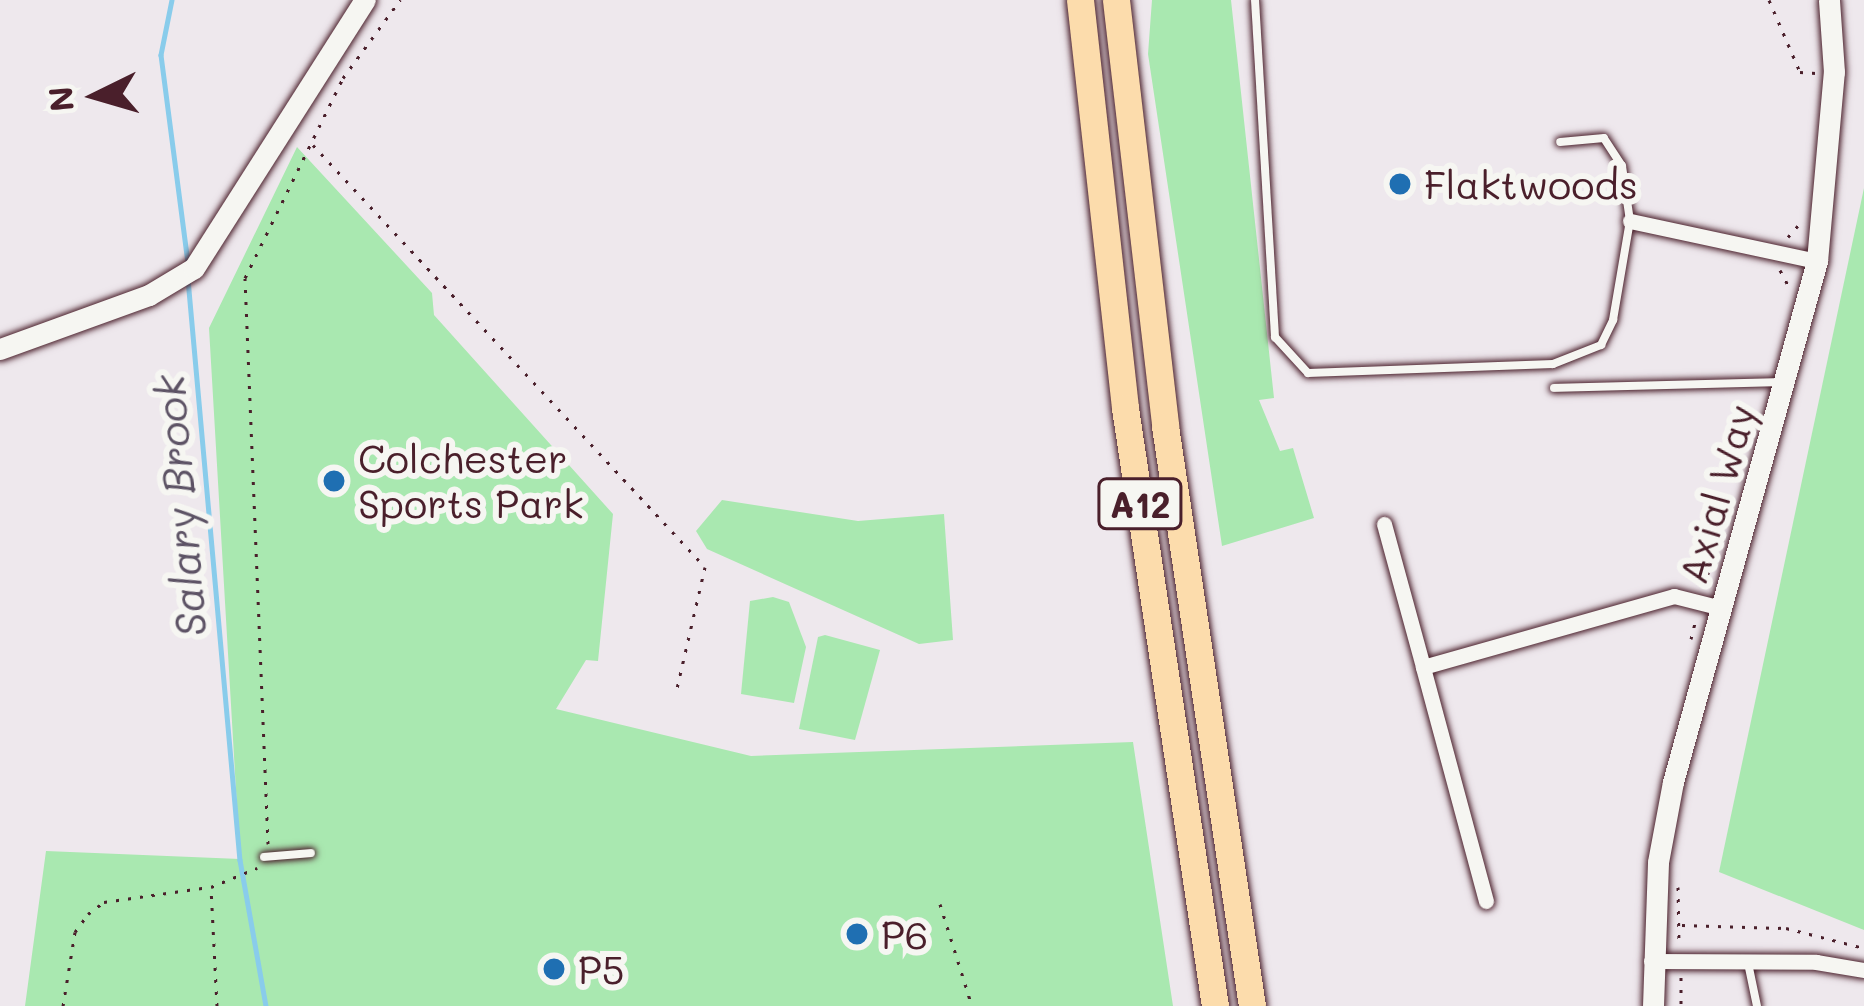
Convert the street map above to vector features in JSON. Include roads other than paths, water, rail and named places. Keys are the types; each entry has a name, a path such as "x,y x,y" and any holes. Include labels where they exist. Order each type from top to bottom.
{"highway":[{"name":"A12","path":"1080,0 1125,408 1215,1006"},
{"name":"A12","path":"1116,0 1165,426 1254,1006"}],"street":[{"path":"0,349 149,296 194,268 365,0"},
{"name":"Axial Way","path":"1653,1006 1651,961 1673,782 1817,261 1834,72 1829,0"},
{"path":"1630,221 1817,261"},
{"path":"1384,524 1486,901"},
{"path":"1423,668 1674,596 1721,608"},
{"path":"1651,961 1748,961 1864,970"}],"lane":[{"path":"1256,0 1276,337 1308,373 1580,359 1601,345 1613,320 1630,221 1616,149 1604,139 1560,142"},
{"path":"1554,388 1786,384"},
{"path":"264,857 311,853"},
{"path":"1748,961 1757,1006"}],"waterway":[{"name":"Salary Brook","path":"172,0 161,55 188,262"},
{"name":"Salary Brook","path":"188,279 240,860 266,1006"}],"place":[{"name":"Flaktwoods","path":"1400,184"},
{"name":"Colchester Sports Park","path":"334,481"},
{"name":"P6","path":"857,934"},
{"name":"P5","path":"554,969"}]}
